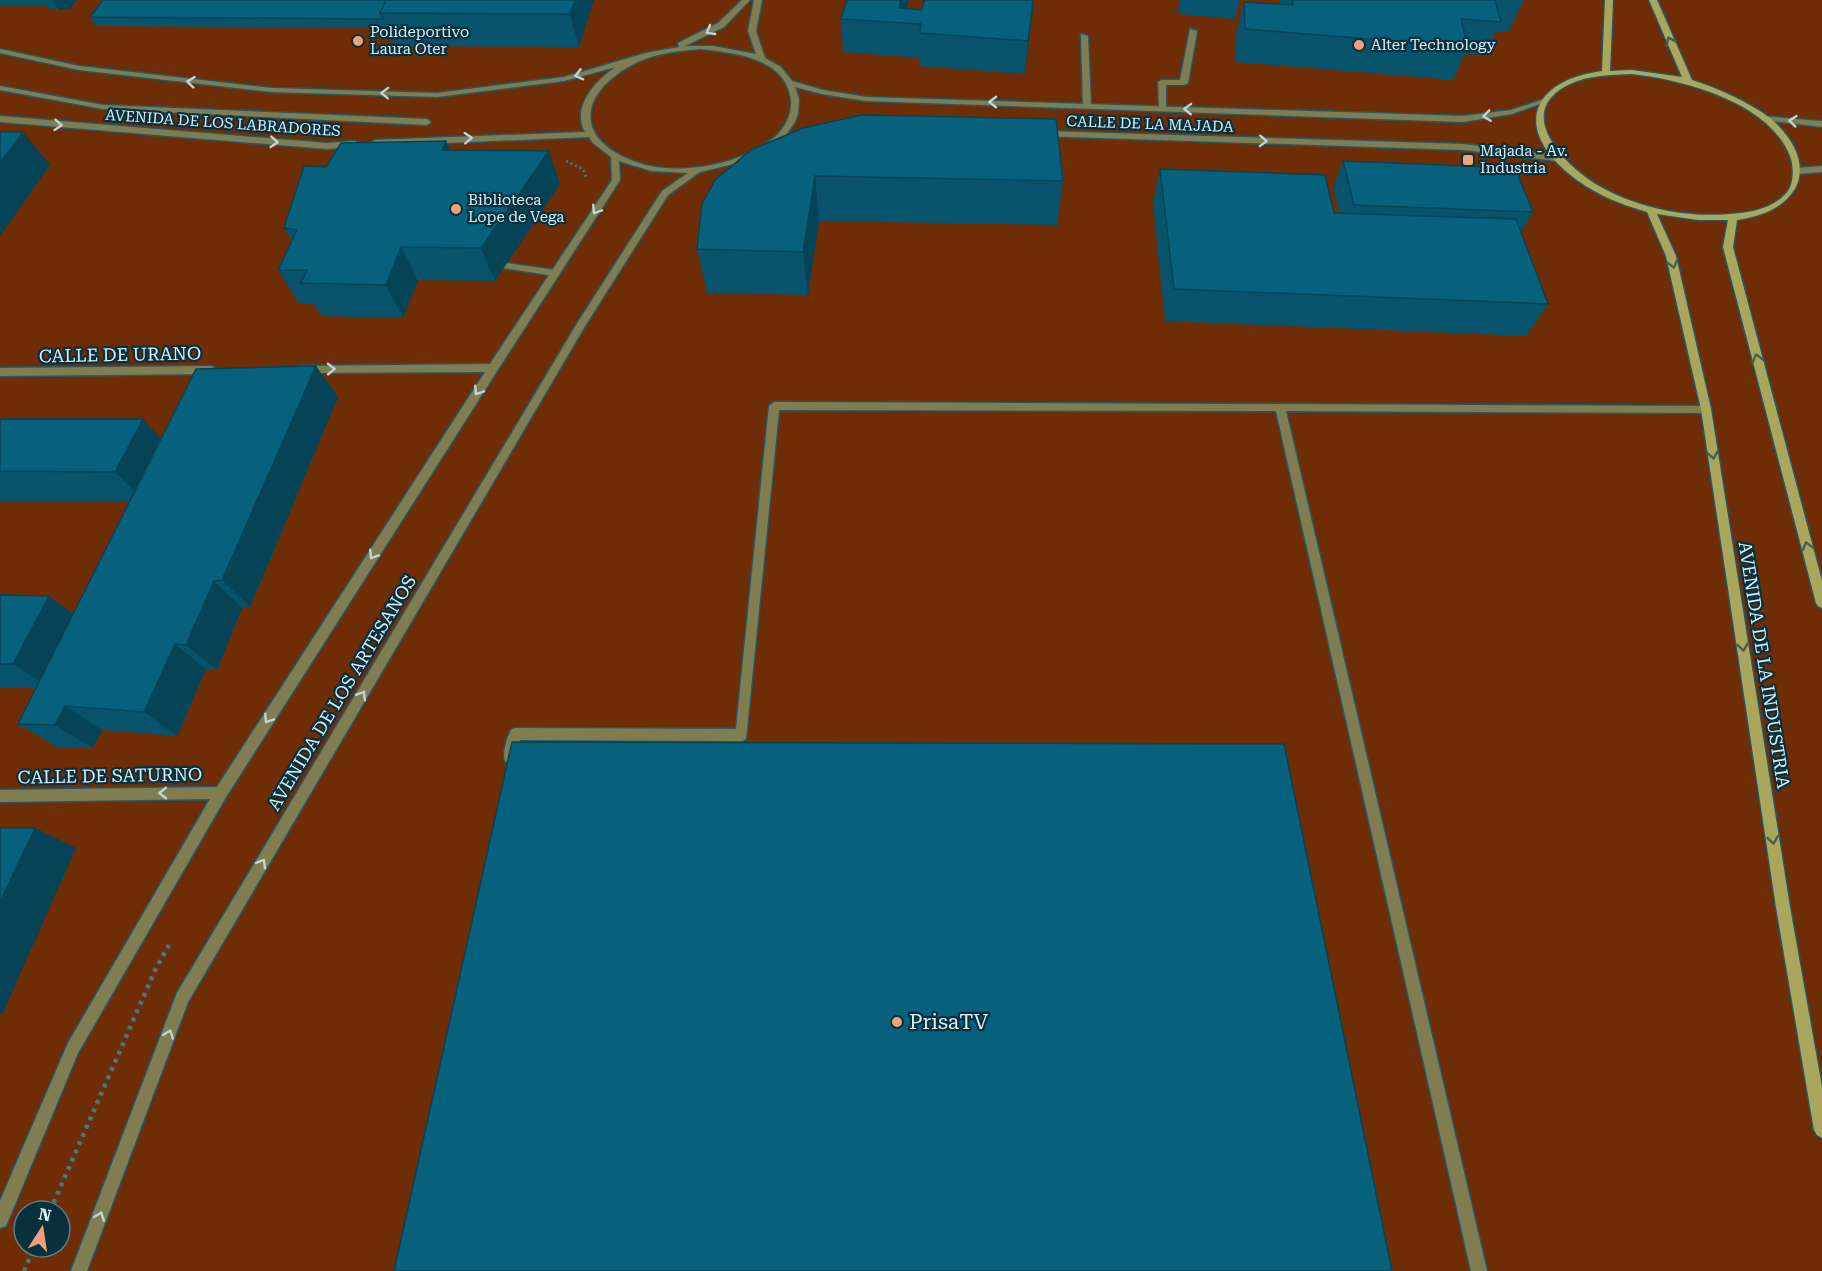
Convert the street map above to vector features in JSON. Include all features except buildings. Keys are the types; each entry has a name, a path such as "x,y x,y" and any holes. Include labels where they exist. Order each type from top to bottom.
{"street":[{"path":"0,51 79,68 272,90 437,95 564,79 635,60 700,37 721,25 746,0"},
{"path":"758,0 752,31 761,58"},
{"path":"1606,73 1609,0"},
{"path":"1653,0 1688,81"},
{"path":"1162,108 1162,82 1184,83 1192,31"},
{"path":"1084,36 1087,105"},
{"path":"666,50 711,48 732,50 761,58 778,69 791,82 796,102 791,122 774,142 747,158"},
{"path":"635,60 609,74 591,93 584,114 589,135 615,158 639,166 667,171 698,170 747,158 786,145"},
{"path":"1632,72 1688,81 1729,97 1764,118 1782,135 1794,153 1798,171 1791,193 1768,210 1733,218 1693,218 1651,210 1613,196 1581,178 1557,158 1543,138 1539,118 1544,101 1557,87 1578,78 1606,73 1632,72"},
{"name":"CALLE DE LA MAJADA","path":"791,82 822,92 866,99 1463,119 1512,112 1544,101"},
{"path":"0,88 103,107 426,122"},
{"path":"1764,118 1822,124"},
{"name":"AVENIDA DE LOS LABRADORES","path":"0,119 327,146 589,135"},
{"name":"CALLE DE LA MAJADA","path":"1038,134 1463,147 1557,158"},
{"path":"0,1220 73,1048 222,793 493,368 616,180 615,158"},
{"path":"1798,171 1822,169"},
{"name":"AVENIDA DE LOS ARTESANOS","path":"79,1271 182,999 581,324 665,193 698,170"},
{"name":"AVENIDA DE LA INDUSTRIA","path":"1651,210 1671,256 1706,410 1781,895 1822,1130"},
{"path":"1733,218 1728,247 1822,603"},
{"path":"506,266 555,273"},
{"path":"294,369 493,368"},
{"name":"CALLE DE URANO","path":"0,372 223,370"},
{"path":"508,769 515,734 742,735 774,406 1706,410"},
{"path":"1280,407 1479,1271"},
{"name":"CALLE DE SATURNO","path":"0,796 222,793"}],"path":[{"path":"55,1199 156,968 173,939"}],"shaded area":[{"path":"0,0 1822,0 1822,1271 0,1271"}],"place":[{"name":"Polideportivo Laura Oter","path":"358,41"},
{"name":"Alter Technology","path":"1359,45"},
{"name":"Majada - Av. Industria","path":"1468,160"},
{"name":"Biblioteca Lope de Vega","path":"456,209"},
{"name":"PrisaTV","path":"897,1022"}]}
